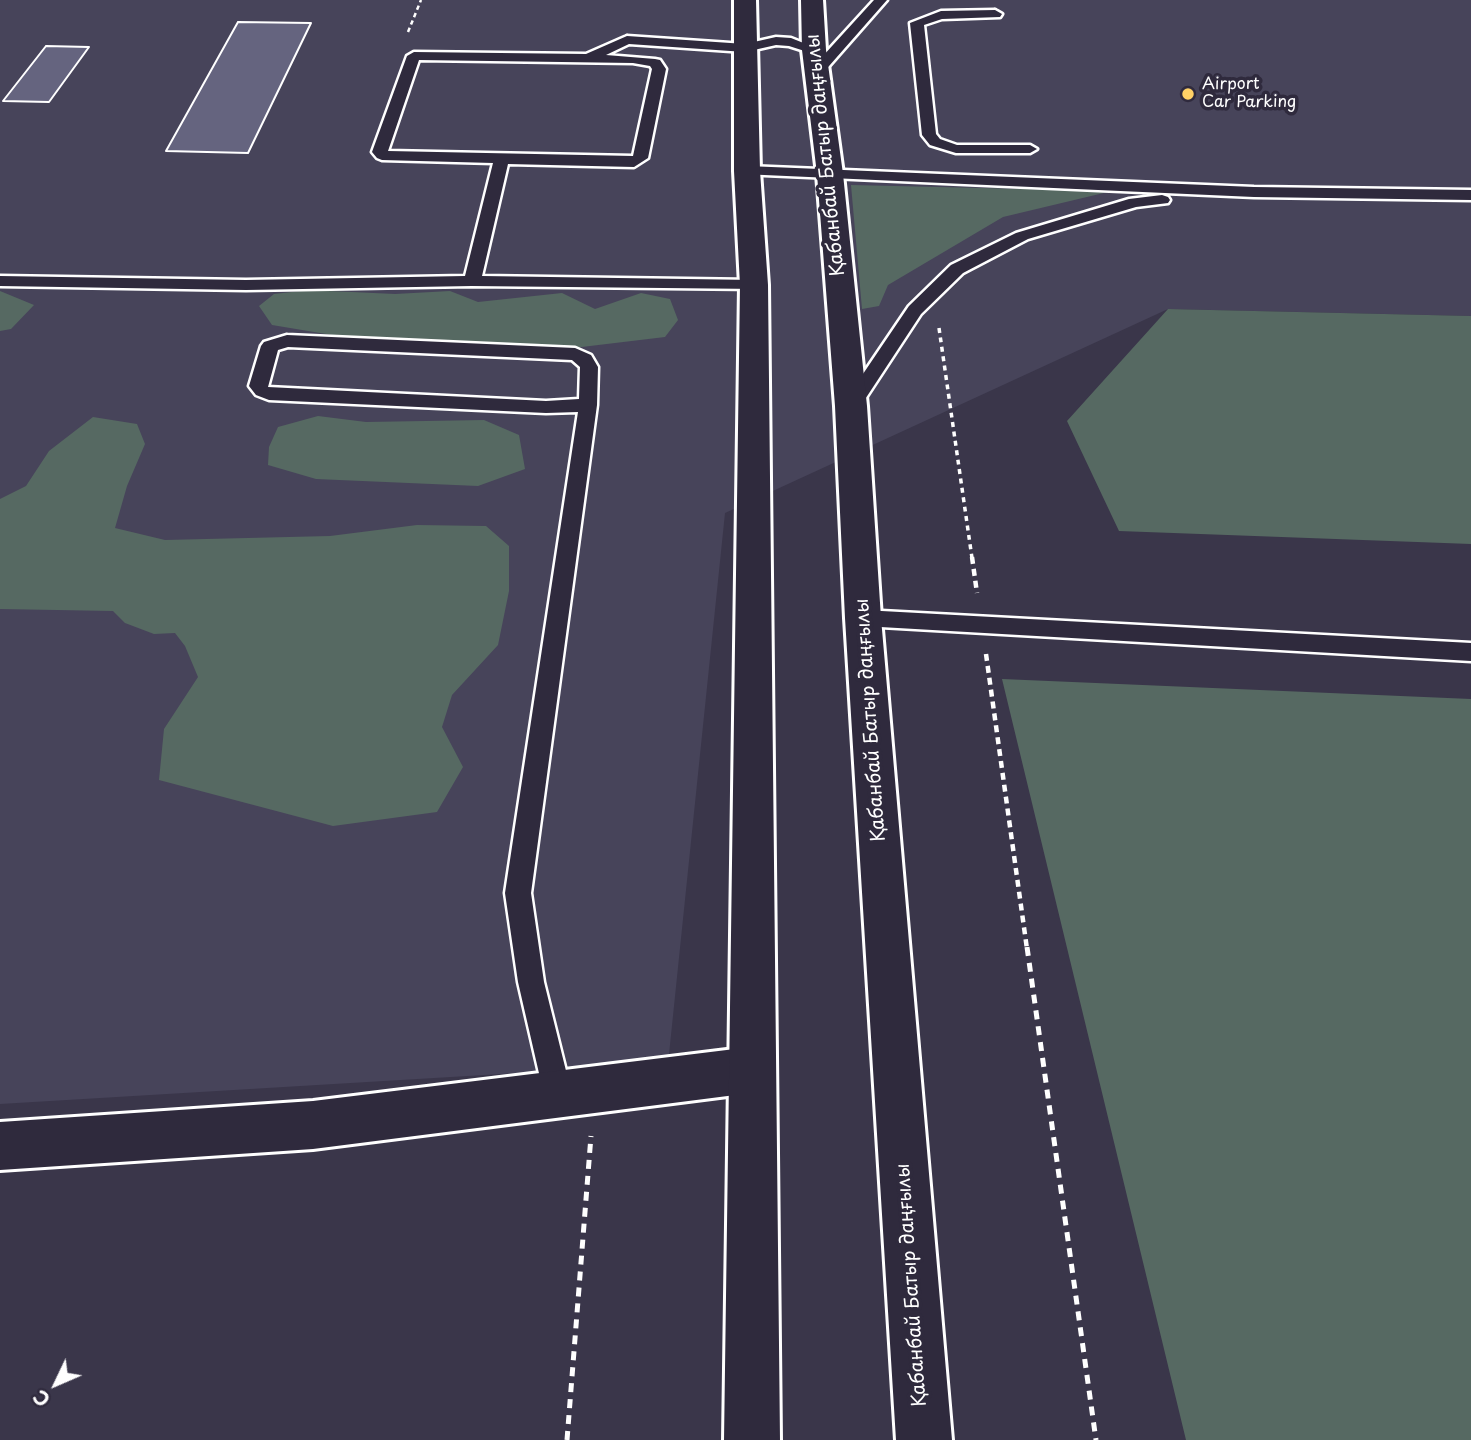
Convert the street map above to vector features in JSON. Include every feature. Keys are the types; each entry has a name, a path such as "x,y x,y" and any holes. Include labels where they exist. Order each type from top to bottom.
{"main road":[{"path":"745,0 747,171 754,285 752,1440"},
{"name":"Қабанбай Батыр даңғылы","path":"813,0 815,61 830,174 851,407 863,618 924,1440"},
{"path":"0,1146 313,1125 751,1070"}],"lane":[{"path":"587,58 628,40 745,48 776,41 790,42 815,61 881,0"},
{"path":"995,15 941,15 917,23 929,135 935,142 956,149 1030,149"},
{"path":"414,56 646,60 659,69 640,158 625,163 502,159 382,155 380,152 414,56"},
{"path":"472,281 502,159"},
{"path":"747,171 1254,192 1471,195"},
{"path":"851,407 915,310 957,269 1022,236 1135,202 1254,192"},
{"path":"0,281 246,285 472,281 754,285"},
{"path":"576,1092 531,982 518,893 588,405 589,367 585,359 575,354 288,341 270,346 258,386 269,394 547,407 588,405"},
{"path":"863,618 1471,652"}],"path":[{"path":"934,292 1096,1440"},
{"path":"567,1440 576,1092"}],"shaded area":[{"path":"0,0 1471,0 1471,316 1168,309 725,513 668,1064 0,1104"}],"green space":[{"path":"851,185 1112,191 1003,217 888,285 879,306 862,309"},
{"path":"309,290 395,294 450,291 478,302 562,293 595,309 641,293 670,299 678,320 665,337 565,349 362,340 272,325 259,306 274,294"},
{"path":"0,291 34,305 11,329 0,331"},
{"path":"1168,309 1471,316 1471,544 1119,531 1067,421"},
{"path":"318,416 366,422 484,420 519,435 525,469 478,486 316,479 268,465 269,447 278,427"},
{"path":"93,417 137,424 145,444 127,486 115,528 165,540 330,536 417,525 486,526 509,546 509,591 498,645 452,695 442,727 463,767 437,812 333,826 159,780 164,729 198,677 185,646 175,633 154,634 125,623 113,611 0,609 0,499 26,486 49,451"},
{"path":"1002,679 1471,699 1471,1440 1186,1440"}],"building":[{"path":"238,22 311,23 248,153 166,151"},
{"path":"46,46 89,47 49,102 3,101"}],"place":[{"name":"Airport Car Parking","path":"1188,94"}]}
